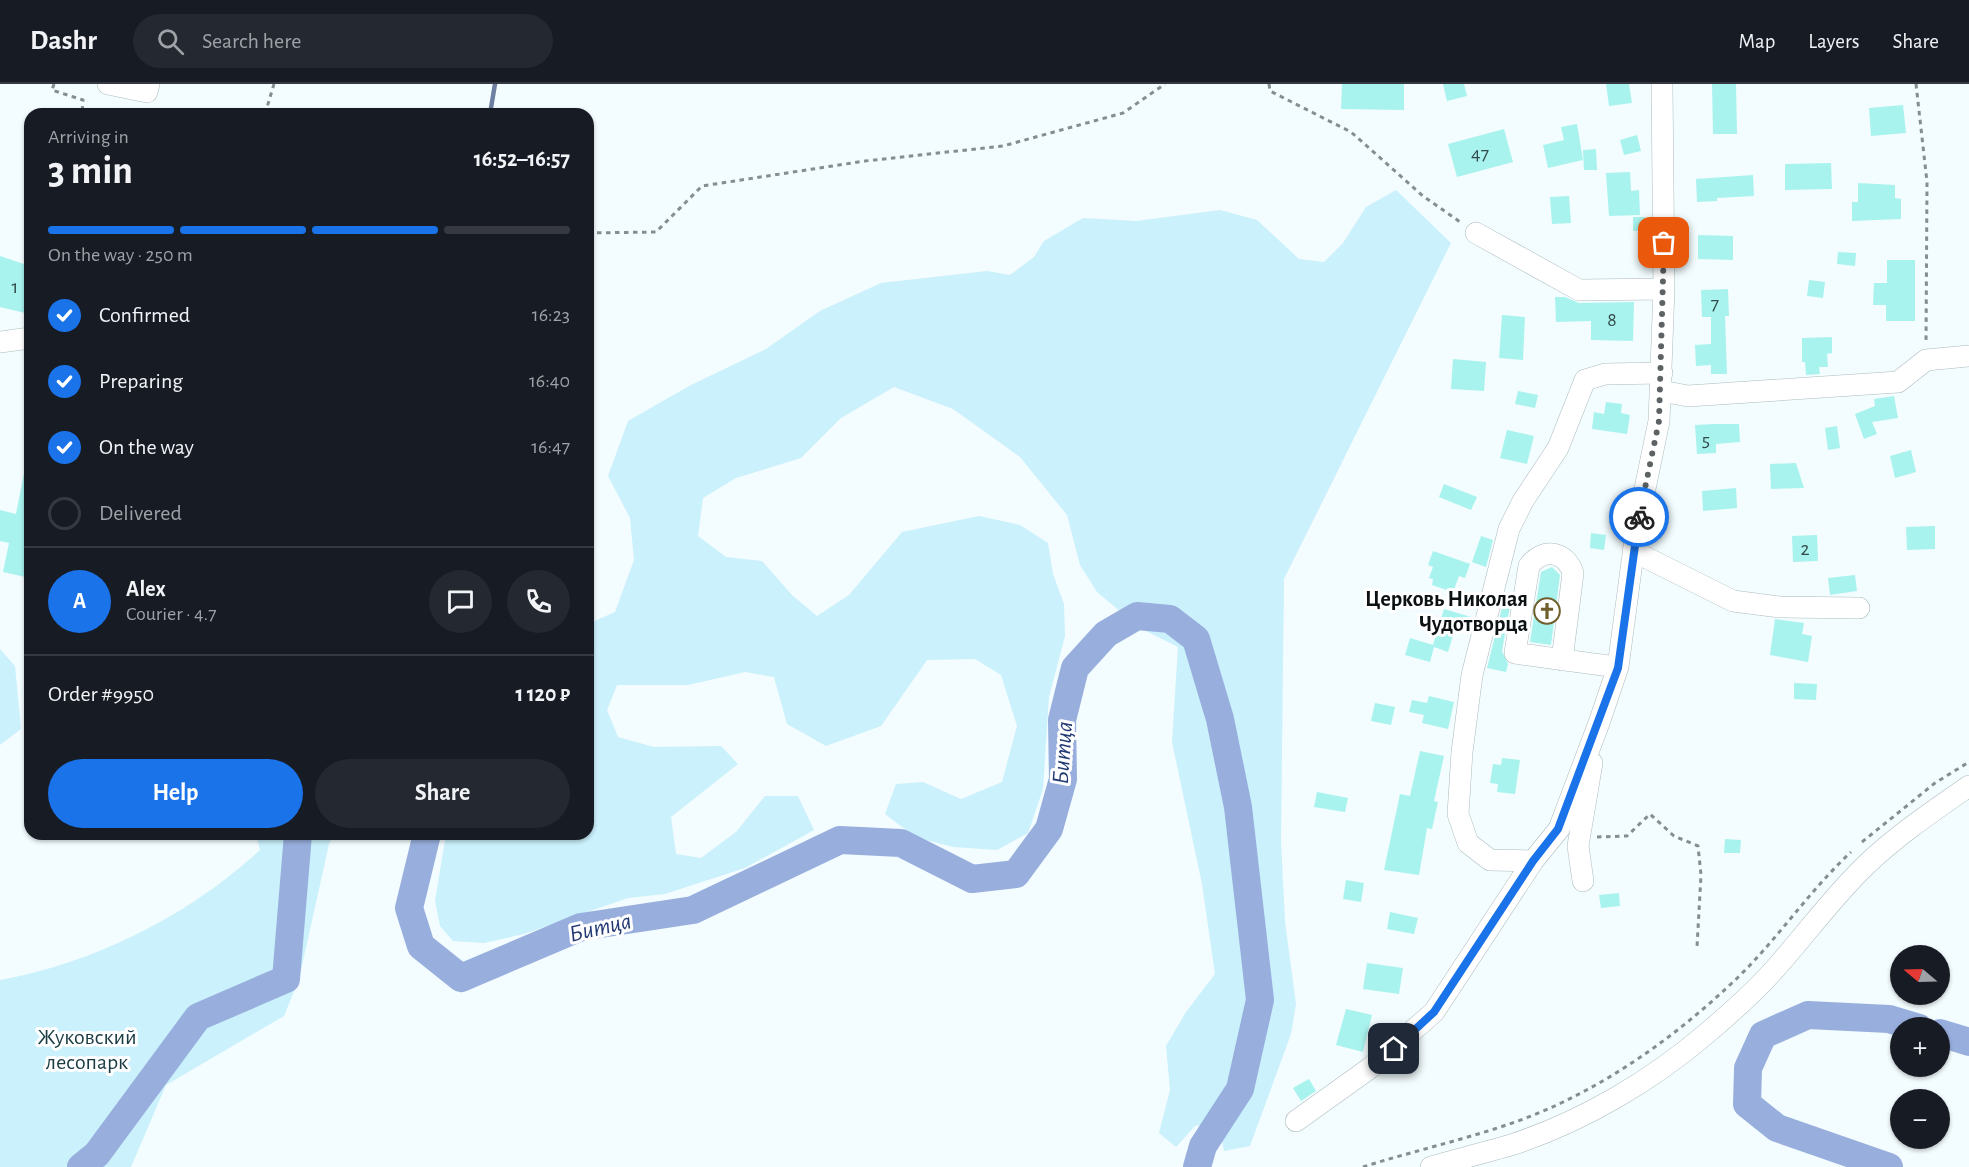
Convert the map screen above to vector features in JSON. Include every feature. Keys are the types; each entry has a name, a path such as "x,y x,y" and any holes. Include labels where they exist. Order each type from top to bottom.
{"street":[{"path":"108,84 147,92 149,84"},
{"path":"1296,1121 1370,1068 1434,1012 1533,861 1558,829 1599,723 1618,668 1633,551 1659,421 1664,289 1662,84"},
{"path":"1476,233 1579,290 1664,289"},
{"path":"0,342 24,339"},
{"path":"1533,861 1490,860 1468,843 1458,814 1462,752 1472,675 1509,529 1523,501 1558,448 1585,380 1605,374 1661,382 1688,396 1898,382 1926,360 1969,356"},
{"path":"1633,551 1733,601 1780,607 1859,608"},
{"path":"1562,660 1574,573 1567,560 1561,555 1546,553 1529,566 1515,653 1562,660 1618,668"},
{"path":"1583,881 1578,846 1599,723"},
{"path":"1431,1167 1515,1143 1569,1121 1618,1095 1669,1063 1707,1034 1780,964 1835,897 1866,865 1916,824 1969,786"}],"path":[{"path":"54,84 52,90 83,100 82,108"},
{"path":"267,108 274,84"},
{"path":"594,233 656,232 702,186 865,161 1003,146 1123,113 1164,84"},
{"path":"1269,84 1270,91 1351,132 1423,196 1476,233"},
{"path":"1916,84 1927,182 1926,360"},
{"path":"1363,1167 1510,1123 1561,1103 1655,1048 1734,982 1827,874 1880,825 1935,783 1969,762"},
{"path":"1580,837 1627,837 1650,814 1674,836 1698,846 1701,875 1697,947"}],"green space":[{"path":"1396,190 1451,243 1284,579 1281,841 1285,922 1296,1004 1291,1034 1250,1146 1224,1151 1218,1123 1195,1126 1176,1147 1159,1133 1170,1090 1166,1046 1186,1012 1215,974 1202,884 1172,742 1178,647 1140,628 1097,592 1080,565 1067,515 1020,457 953,409 894,387 841,418 801,458 736,478 703,498 698,536 726,557 762,561 792,595 817,616 849,595 902,532 979,516 1020,525 1048,543 1053,574 1064,604 1065,636 1049,697 1043,789 1028,833 997,850 953,847 915,837 885,814 896,784 923,782 961,799 1002,782 1017,726 1001,675 975,659 927,660 881,726 826,746 787,724 774,677 745,672 688,685 617,685 607,710 618,737 654,747 721,746 738,764 671,817 676,854 701,858 736,832 765,796 798,796 814,830 745,868 665,894 628,898 524,934 484,943 453,941 440,926 435,901 445,840 594,840 594,621 615,612 634,560 630,518 608,476 628,421 689,386 766,349 820,311 881,283 987,271 1010,275 1034,257 1044,241 1083,218 1136,221 1220,210 1257,220 1299,259 1324,262 1343,243 1366,207"},
{"path":"0,649 15,666 21,729 0,745"},
{"name":"Жуковский лесопарк","path":"258,840 331,840 299,979 284,1016 166,1085 131,1167 0,1167 0,980 71,961 139,933 202,896 260,850"}],"building":[{"path":"1342,84 1404,84 1404,110 1341,109"},
{"path":"1443,84 1464,84 1467,96 1447,101"},
{"path":"1606,84 1629,84 1632,103 1609,106"},
{"path":"1712,84 1736,84 1737,134 1713,134"},
{"path":"1903,105 1906,133 1871,136 1869,108"},
{"path":"1577,124 1583,160 1548,168 1543,145 1564,140 1561,127"},
{"path":"1504,129 1513,162 1457,177 1448,144"},
{"path":"1637,135 1641,151 1624,155 1620,140"},
{"path":"1596,149 1597,170 1584,170 1583,150"},
{"path":"1831,163 1832,189 1785,190 1785,164"},
{"path":"1630,172 1631,191 1639,190 1640,215 1609,216 1606,173"},
{"path":"1753,175 1754,196 1717,198 1717,201 1697,202 1696,179"},
{"path":"1858,183 1895,185 1895,198 1901,199 1901,219 1852,221 1852,202 1858,202"},
{"path":"1569,196 1571,223 1552,224 1550,197"},
{"path":"1633,217 1645,217 1646,230 1633,231"},
{"path":"1698,235 1733,236 1733,260 1698,259"},
{"path":"1838,252 1856,253 1855,266 1837,264"},
{"path":"0,256 24,264 24,313 0,307"},
{"path":"1887,260 1915,260 1915,321 1886,321 1886,305 1873,305 1874,283 1887,283"},
{"path":"1809,280 1825,282 1823,298 1807,296"},
{"path":"1728,289 1729,316 1725,316 1727,374 1711,374 1711,365 1696,366 1695,345 1711,344 1711,317 1702,317 1701,290"},
{"path":"1555,297 1565,297 1579,303 1634,302 1633,341 1591,340 1591,321 1556,322"},
{"path":"1502,315 1525,317 1523,360 1499,358"},
{"path":"1832,337 1832,353 1827,354 1828,367 1819,367 1820,374 1806,375 1805,362 1802,362 1802,338"},
{"path":"1453,359 1486,362 1484,391 1451,389"},
{"path":"1518,391 1538,395 1535,408 1515,404"},
{"path":"1894,396 1898,418 1872,422 1877,434 1864,439 1855,414 1875,406 1874,399"},
{"path":"1606,402 1622,404 1621,413 1630,415 1627,434 1592,429 1594,412 1604,414"},
{"path":"1739,424 1740,442 1716,444 1716,453 1697,454 1695,425"},
{"path":"1837,426 1840,448 1828,450 1825,428"},
{"path":"1507,430 1534,436 1527,464 1500,458"},
{"path":"1911,450 1916,472 1895,478 1890,456"},
{"path":"1796,463 1804,488 1771,489 1770,464"},
{"path":"24,473 24,577 3,572 9,543 0,541 0,510 16,514"},
{"path":"1444,484 1477,497 1471,510 1439,497"},
{"path":"1736,488 1737,508 1703,511 1702,491"},
{"path":"1935,526 1935,549 1907,550 1906,527"},
{"path":"1591,533 1606,535 1604,550 1590,548"},
{"path":"1817,535 1818,561 1793,562 1792,536"},
{"path":"1481,536 1493,540 1486,567 1472,562"},
{"path":"1433,551 1470,564 1465,578 1459,576 1453,592 1432,585 1433,579 1429,578 1433,567 1428,565"},
{"name":"Церковь Николая Чудотворца","path":"1552,567 1560,575 1551,645 1530,642 1541,572"},
{"path":"1855,575 1857,591 1830,595 1828,578"},
{"path":"1503,604 1510,606 1502,651 1508,664 1506,672 1487,668"},
{"path":"1444,609 1471,617 1466,632 1455,629 1448,652 1434,647 1430,662 1405,655 1410,638 1433,645"},
{"path":"1775,619 1804,623 1802,634 1812,636 1808,662 1770,655"},
{"path":"1794,683 1817,684 1816,700 1794,699"},
{"path":"1429,696 1454,702 1448,729 1422,723 1424,715 1409,712 1412,700 1427,703"},
{"path":"1375,703 1395,707 1391,725 1371,721"},
{"path":"1420,751 1444,756 1434,801 1438,802 1432,829 1427,828 1419,875 1384,870 1400,794 1410,796"},
{"path":"1502,758 1520,760 1515,794 1497,792 1498,784 1490,783 1493,764 1501,765"},
{"path":"1317,792 1348,798 1345,812 1314,807"},
{"path":"1725,839 1741,840 1740,853 1724,853"},
{"path":"1346,880 1364,883 1361,902 1343,899"},
{"path":"1619,893 1620,906 1601,908 1599,895"},
{"path":"1390,912 1418,918 1414,934 1387,929"},
{"path":"1367,963 1403,968 1399,994 1363,989"},
{"path":"1346,1009 1372,1015 1363,1052 1336,1045"},
{"path":"1309,1079 1316,1091 1301,1101 1293,1088"}],"waterway":[{"path":"491,108 495,84"},
{"name":"Битца","path":"426,840 409,908 421,946 461,978 581,927 693,910 840,840 901,843 972,879 1016,874 1049,829 1063,779 1062,720 1075,668 1106,634 1137,616 1170,619 1196,639 1220,719 1238,807 1260,1000 1240,1089 1203,1146 1197,1167"},
{"name":"Битца","path":"81,1167 97,1154 198,1017 286,979 298,840"},
{"name":"Битца","path":"1889,1167 1777,1128 1747,1104 1748,1068 1763,1035 1808,1015 1890,1019"},
{"name":"Битца","path":"1950,1036 1969,1042"}],"way so far":[{"path":"1639,517 1659,421 1664,243"}],"place":[{"name":"Церковь Николая Чудотворца","path":"1547,611"}],"route":[{"path":"1394,1049 1434,1012 1533,861 1558,829 1618,668 1639,517"}]}
